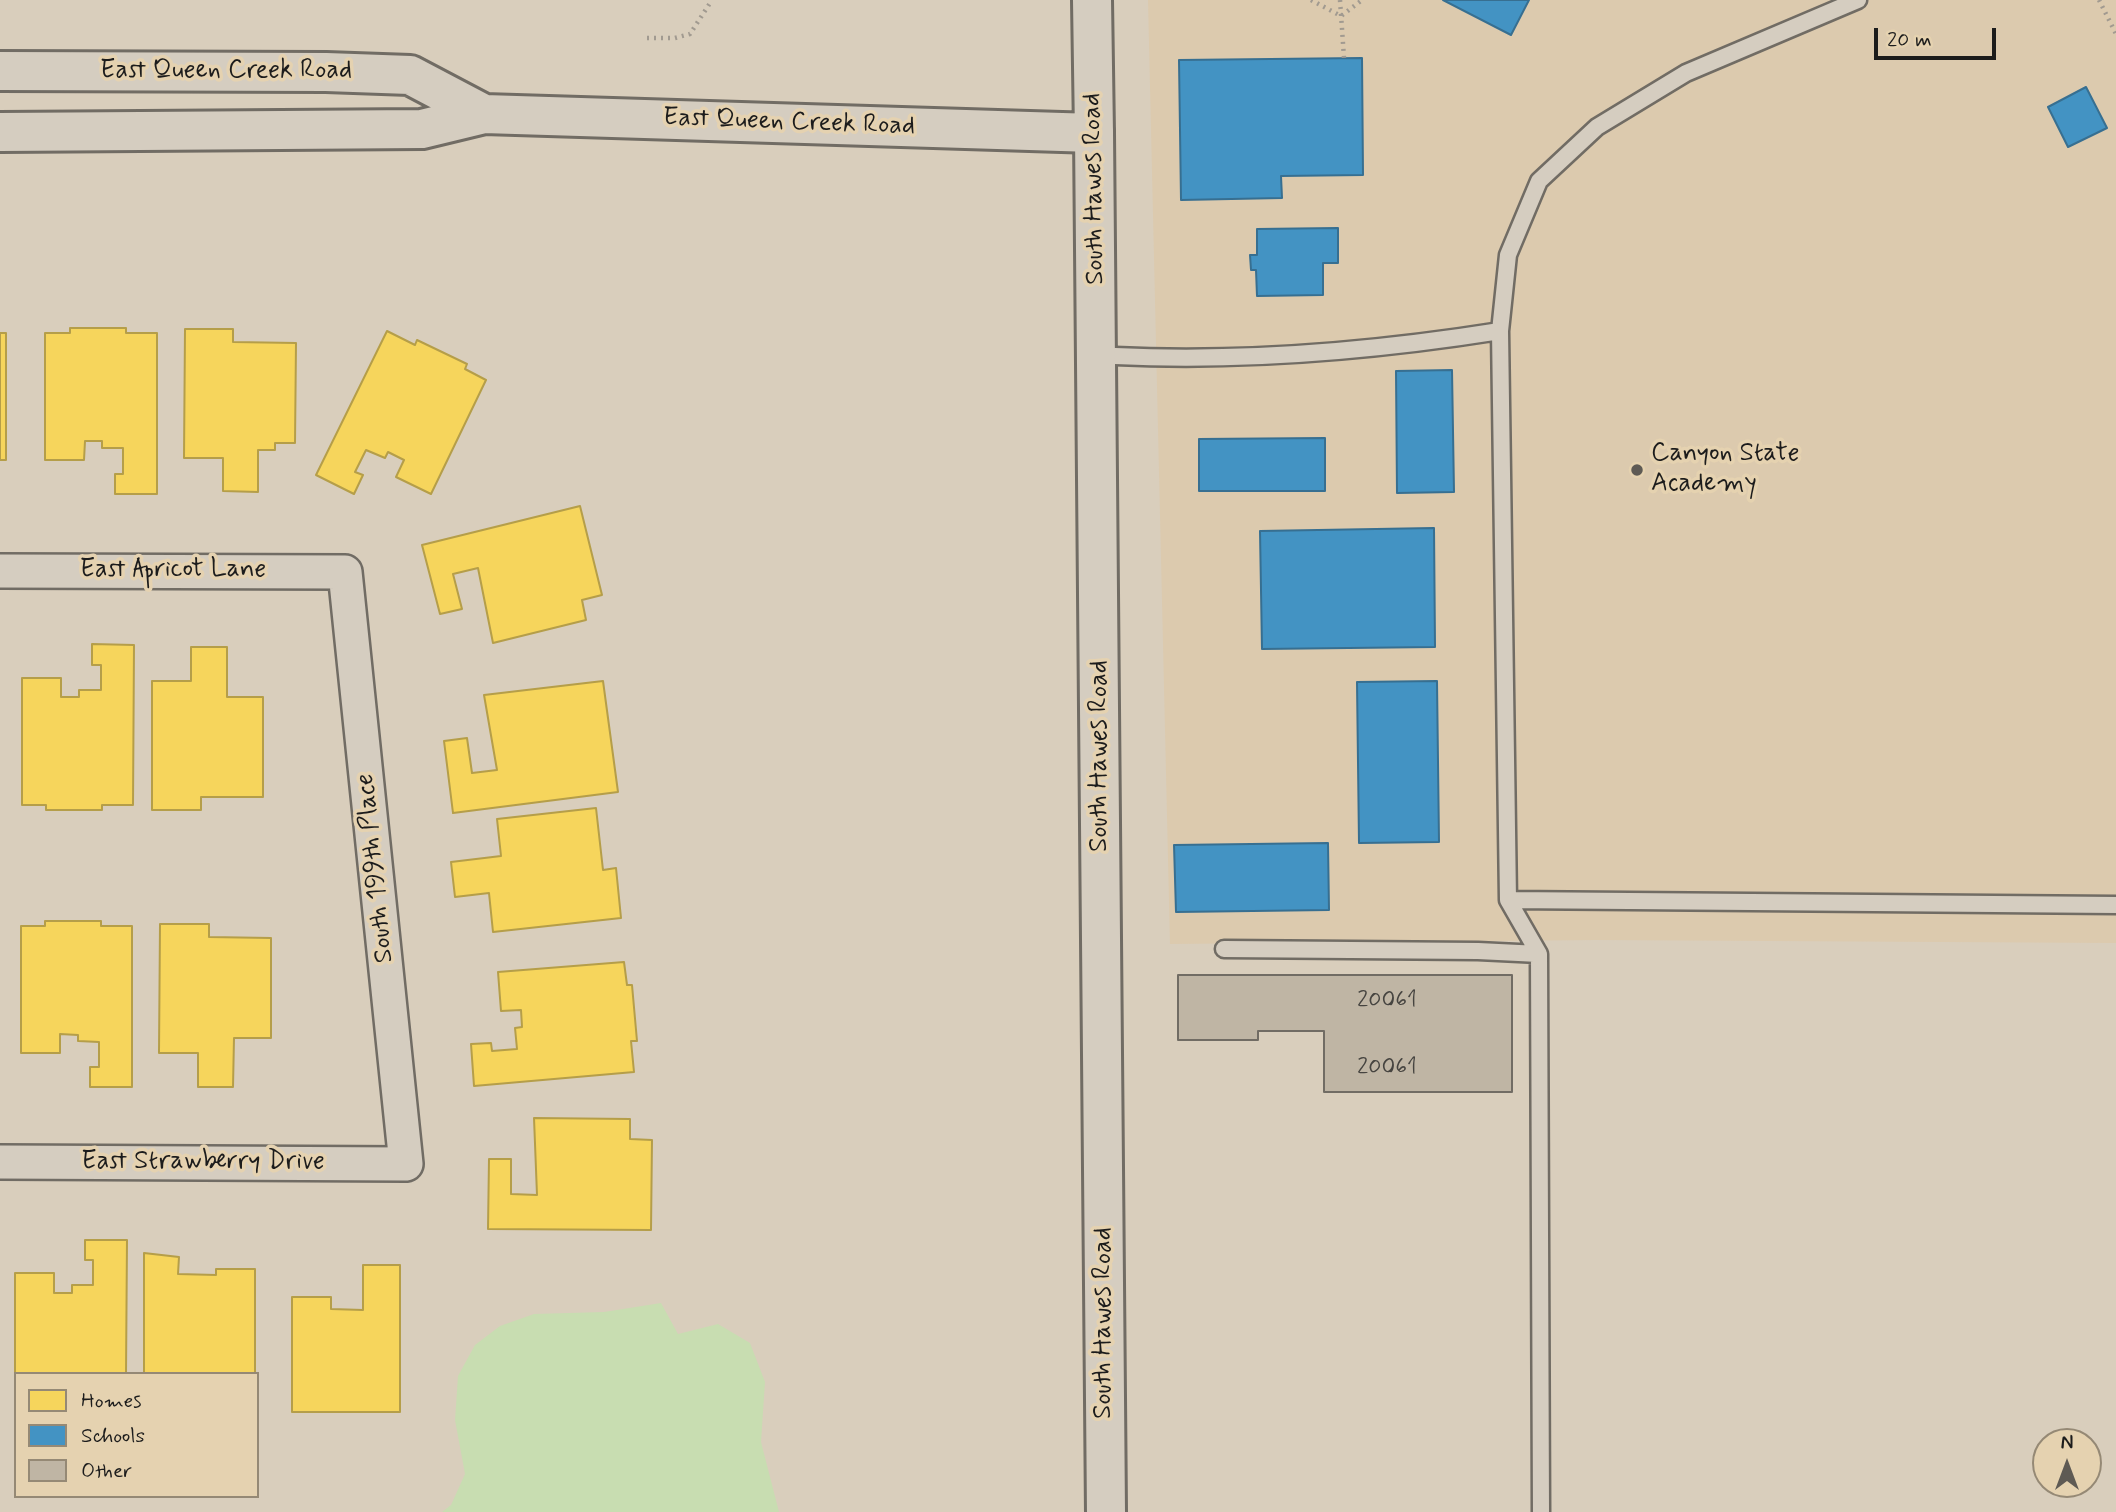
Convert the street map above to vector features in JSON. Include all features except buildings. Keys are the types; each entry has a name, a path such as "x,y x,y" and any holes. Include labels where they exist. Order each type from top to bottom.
{"main road":[{"name":"South Hawes Road","path":"1092,0 1106,1512"},
{"name":"East Queen Creek Road","path":"0,71 410,75 484,114"},
{"name":"East Queen Creek Road","path":"0,132 422,129 484,114 1094,133"}],"street":[{"name":"East Apricot Lane","path":"0,571 345,572"},
{"name":"South 199th Place","path":"345,572 406,1164"},
{"name":"East Strawberry Drive","path":"0,1162 406,1164"}],"lane":[{"path":"1541,1512 1539,954 1507,900 1500,331 1508,255 1539,181 1597,127 1686,73 1858,0"},
{"path":"1115,356 1158,358 1391,348 1500,331"},
{"path":"1507,900 2116,905"},
{"path":"1224,949 1539,954"}],"path":[{"path":"646,38 675,38 690,34 712,0"},
{"path":"1311,0 1341,16"},
{"path":"1340,0 1343,58"},
{"path":"1341,16 1362,0"},
{"path":"2099,0 2116,34"}],"shaded area":[{"name":"Canyon State Academy","path":"1148,0 2116,0 2116,943 1597,940 1170,944"}],"green space":[{"path":"661,1303 678,1334 718,1324 750,1343 765,1382 761,1442 779,1512 442,1512 451,1505 465,1474 455,1420 458,1376 475,1345 500,1326 534,1314 604,1312"}],"place":[{"name":"Canyon State Academy","path":"1637,470"}]}
